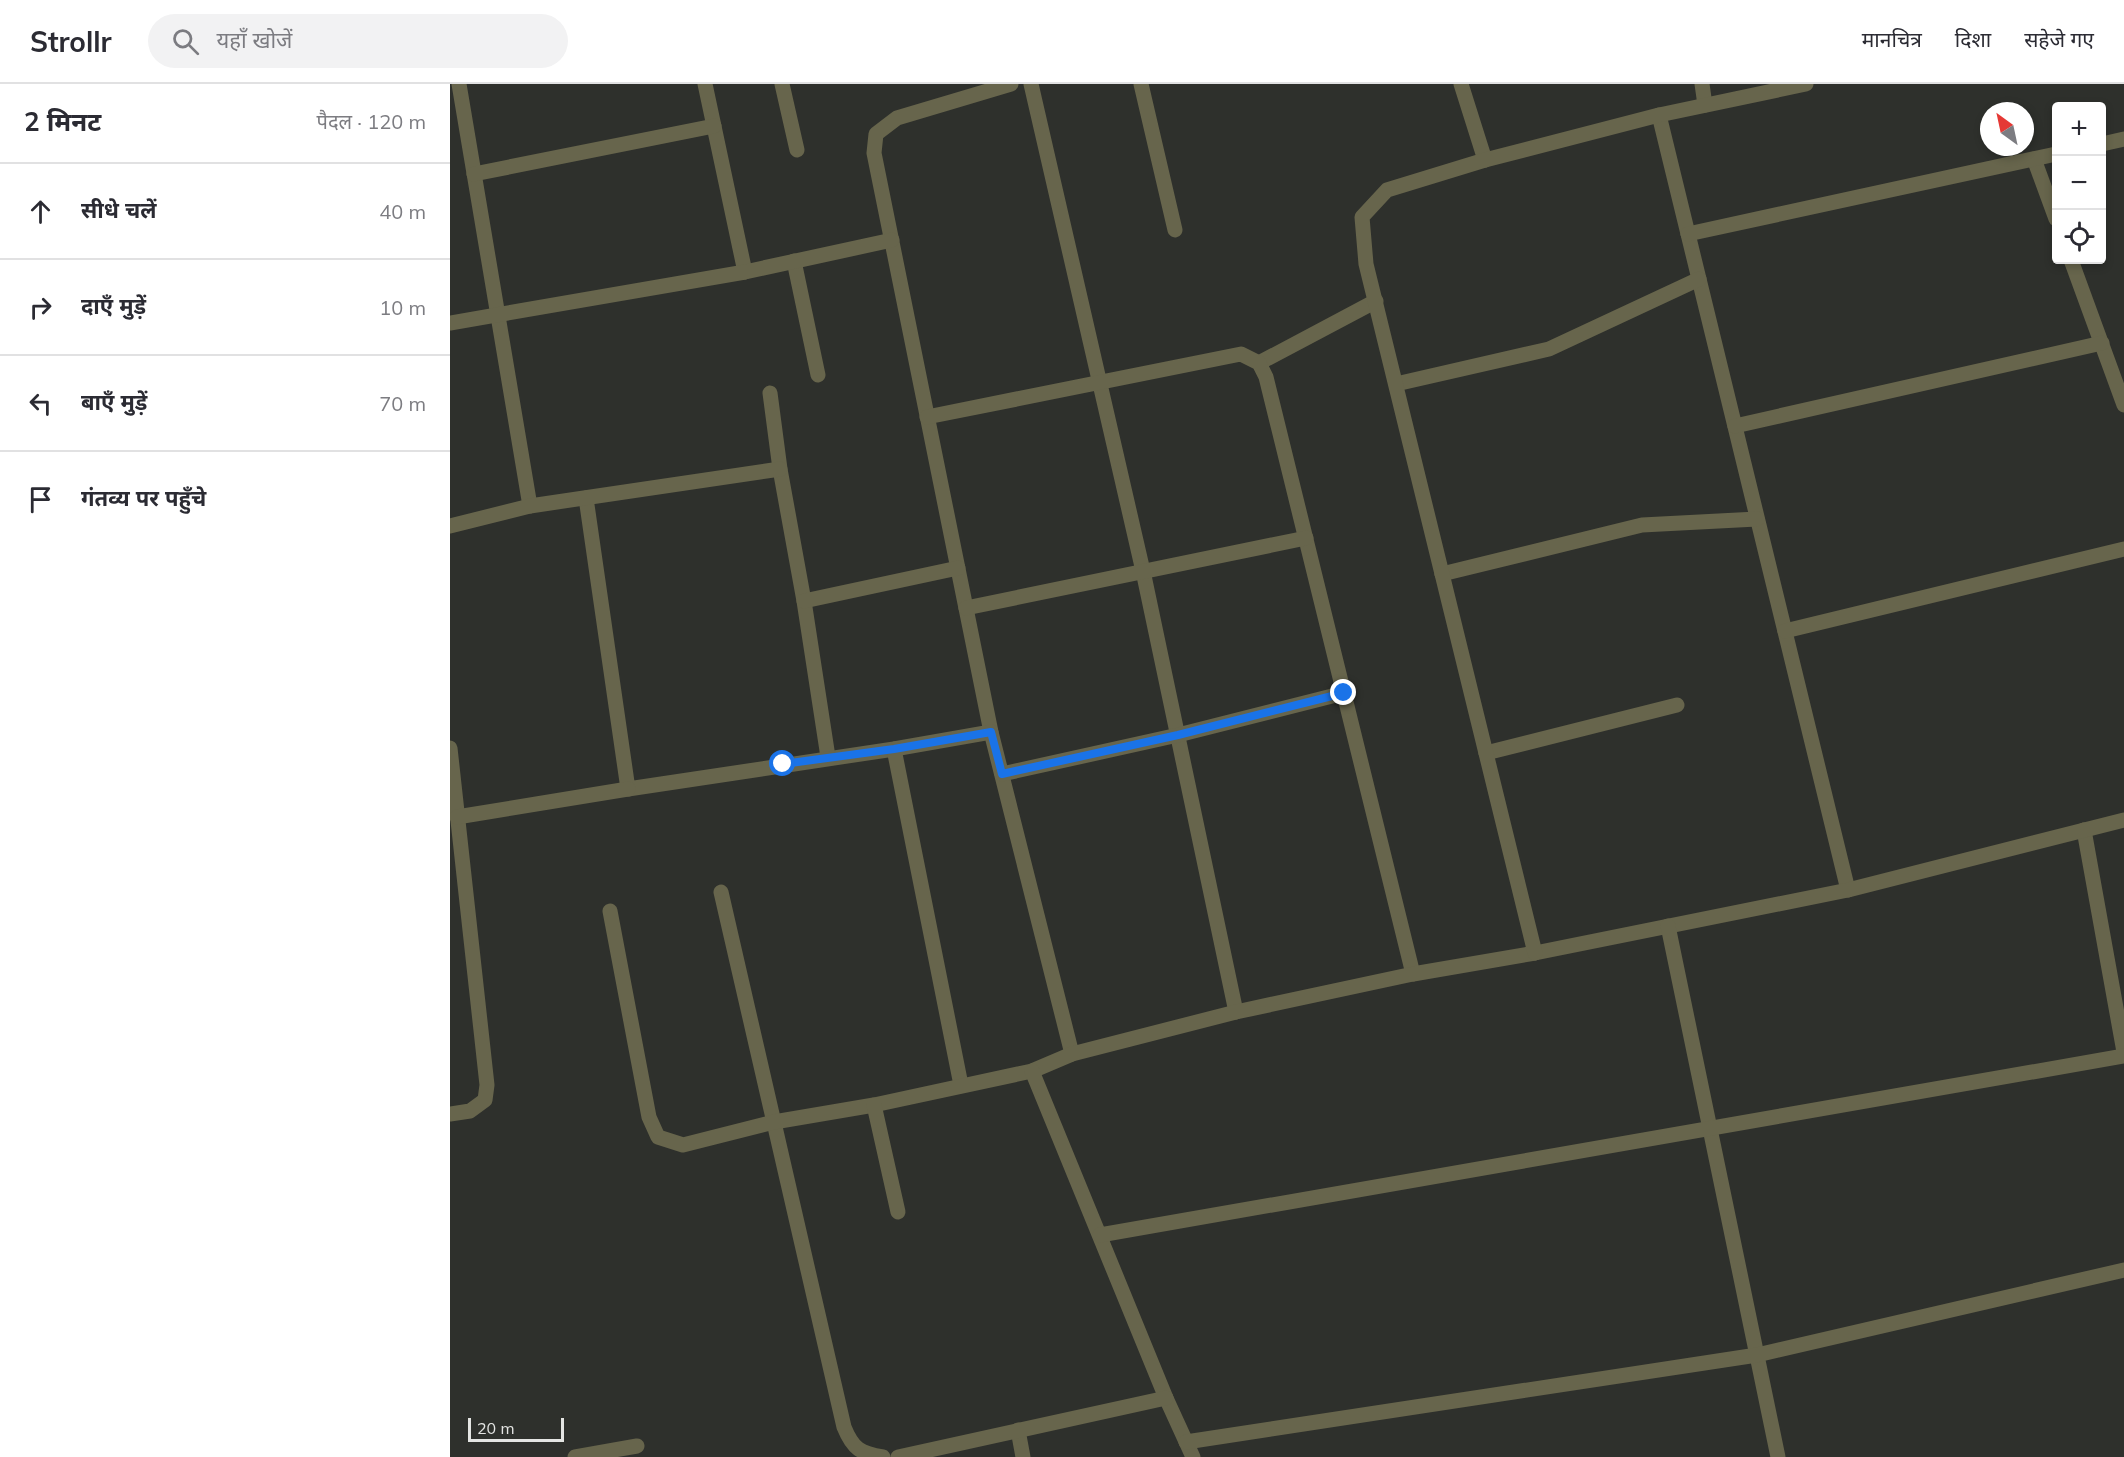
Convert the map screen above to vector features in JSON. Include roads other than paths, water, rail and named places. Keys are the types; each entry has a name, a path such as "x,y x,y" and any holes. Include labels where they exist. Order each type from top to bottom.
{"street":[{"path":"459,84 530,507"},
{"path":"705,84 745,272"},
{"path":"782,84 796,150"},
{"path":"1011,84 897,118 876,134 874,153 991,732 1072,1054"},
{"path":"1031,84 1143,571 1236,1012"},
{"path":"1141,84 1175,230"},
{"path":"1461,84 1485,160"},
{"path":"1702,84 1705,105"},
{"path":"1535,953 1366,264 1362,217 1387,190 1485,160 1659,115 1806,84"},
{"path":"1659,115 1848,890"},
{"path":"474,174 714,126"},
{"path":"2106,143 2124,139"},
{"path":"1688,234 2052,155"},
{"path":"2034,159 2053,210"},
{"path":"450,323 745,272 892,240"},
{"path":"794,261 818,375"},
{"path":"2072,264 2124,405"},
{"path":"1396,384 1549,349 1699,279"},
{"path":"1259,363 1376,301"},
{"path":"1735,426 2102,343"},
{"path":"927,417 1241,354 1259,363 1266,377 1413,974"},
{"path":"770,393 780,469 804,601 828,757"},
{"path":"450,526 530,507 780,469"},
{"path":"586,498 628,789"},
{"path":"1442,574 1642,525 1757,519"},
{"path":"966,608 1306,538"},
{"path":"1785,631 2124,549"},
{"path":"804,601 958,568"},
{"path":"1002,774 1178,735 1344,693"},
{"path":"1486,753 1677,705"},
{"path":"457,817 991,732"},
{"path":"450,748 487,1085 485,1100 470,1111 450,1114"},
{"path":"894,749 961,1085"},
{"path":"610,911 649,1117 658,1137 683,1145 774,1122 874,1105 1032,1071 1072,1054 1236,1012 1413,974 1535,953 1848,890 2124,820"},
{"path":"1100,1235 2124,1054 2084,830"},
{"path":"721,892 844,1427 851,1444 869,1455 883,1457"},
{"path":"1668,926 1778,1457"},
{"path":"1032,1071 1166,1398 1193,1457"},
{"path":"874,1105 898,1212"},
{"path":"1186,1442 1757,1355 2124,1270"},
{"path":"898,1457 1166,1398"},
{"path":"1018,1430 1023,1457"},
{"path":"575,1457 637,1446"}]}
